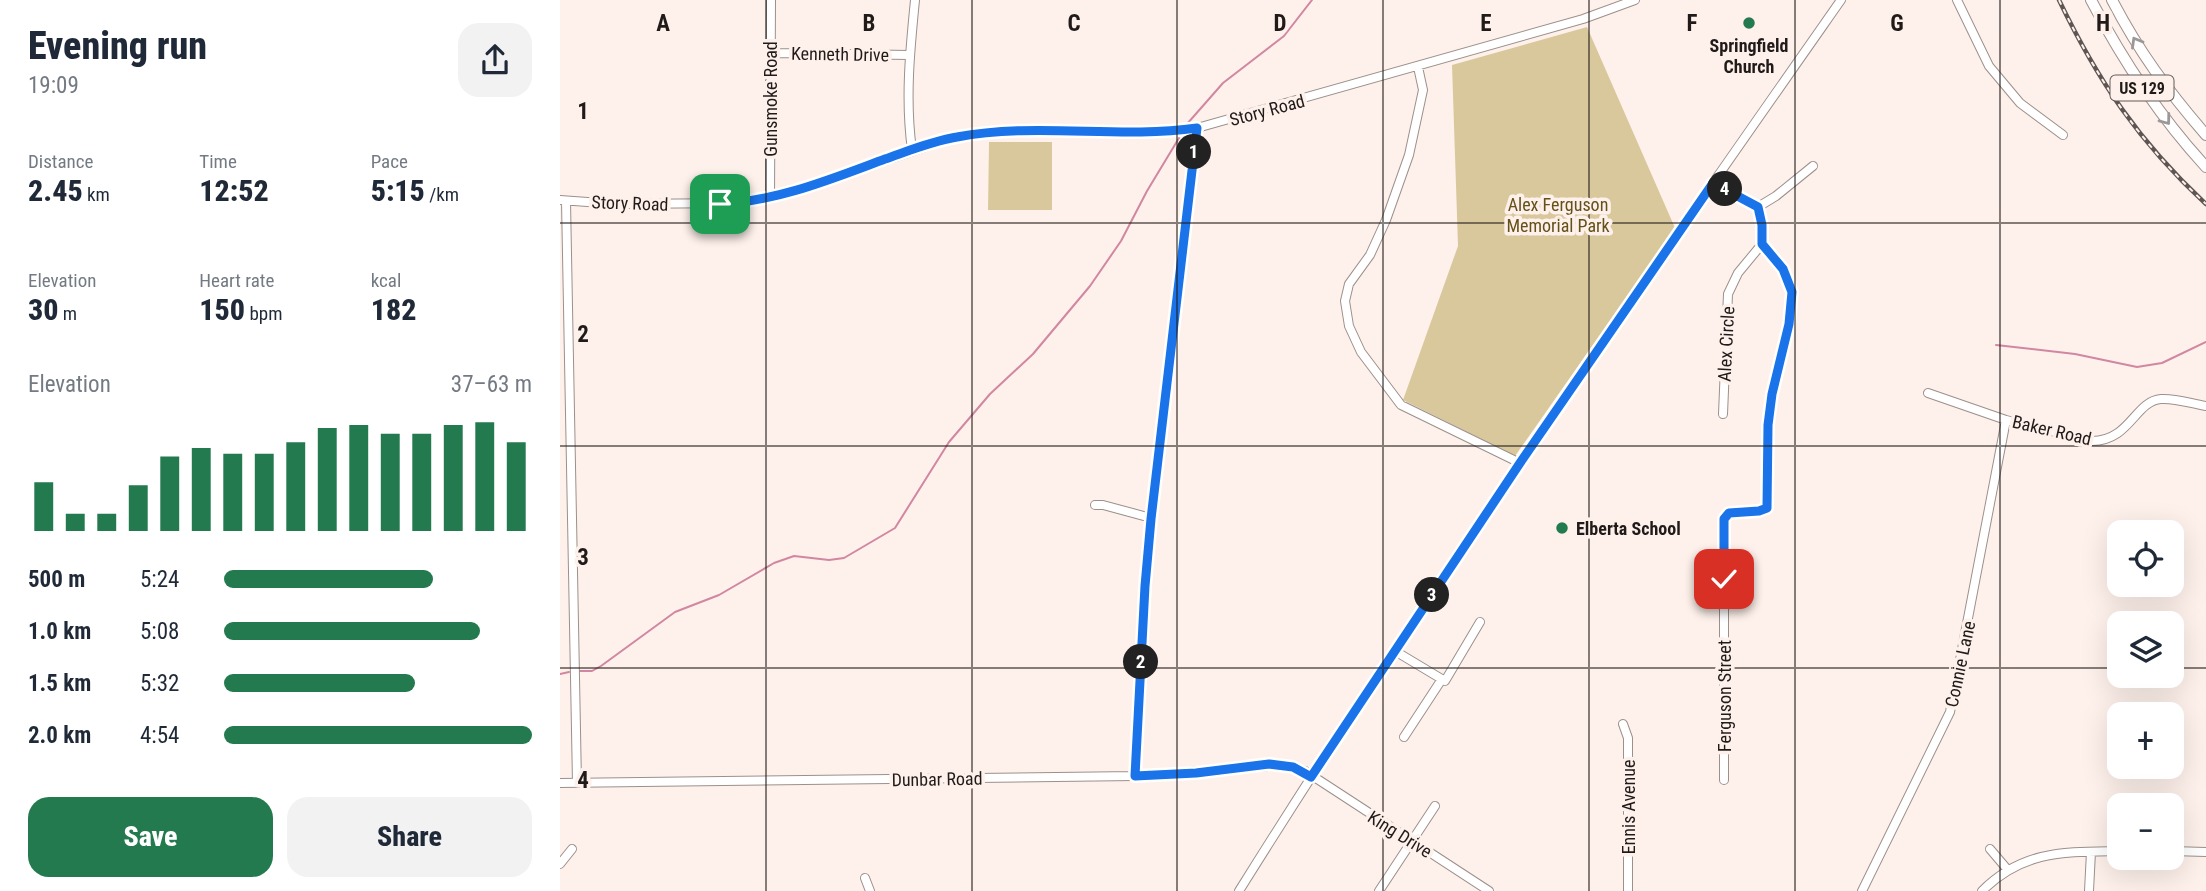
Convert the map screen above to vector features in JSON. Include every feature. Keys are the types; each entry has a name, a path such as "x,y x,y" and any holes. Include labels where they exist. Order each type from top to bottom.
{"main road":[{"name":"US 129","path":"2091,0 2147,96 2206,167"},
{"name":"US 129","path":"2112,0 2167,91 2206,135"}],"street":[{"name":"Gunsmoke Road","path":"769,198 771,0"},
{"path":"912,150 908,121 915,0"},
{"name":"Story Road","path":"563,200 705,205 742,203 826,181 954,137 1000,130 1135,133 1197,128 1583,19 1635,0"},
{"path":"1239,891 1311,777 1520,463 1840,0"},
{"path":"1957,0 1989,66 2020,103 2063,135"},
{"name":"Kenneth Drive","path":"771,53 910,55"},
{"path":"1418,67 1423,90 1409,155 1386,220 1370,255 1349,284 1345,301 1349,326 1361,352 1401,405 1520,463"},
{"path":"1135,776 1151,519 1197,128"},
{"path":"1758,207 1813,166"},
{"path":"1713,183 1758,207 1762,244"},
{"path":"563,200 577,783"},
{"name":"Alex Circle","path":"1723,414 1728,294 1738,273 1762,244"},
{"name":"Ferguson Street","path":"1724,780 1724,519 1729,513 1767,508 1768,425 1772,394 1792,307 1789,279 1762,244"},
{"name":"Baker Road","path":"1928,393 2006,420 2092,441 2113,438 2152,401 2161,399 2206,406"},
{"name":"Connie Lane","path":"1862,891 1950,712 2006,420"},
{"path":"1095,505 1151,519"},
{"path":"1395,651 1445,681 1480,622"},
{"path":"1404,737 1442,679"},
{"name":"Ennis Avenue","path":"1623,724 1628,738 1628,891"},
{"name":"Dunbar Road","path":"560,783 1135,776 1207,772 1269,764 1293,767 1311,777"},
{"name":"King Drive","path":"1311,777 1489,891"},
{"path":"1379,891 1434,806"},
{"path":"560,864 572,849"},
{"path":"1990,849 2007,869"},
{"path":"1982,891 2007,869 2034,857 2107,851"},
{"path":"2184,851 2206,852"},
{"path":"2090,891 2091,852"},
{"path":"865,878 870,891"}],"green space":[{"name":"Alex Ferguson Memorial Park","path":"1587,27 1675,228 1515,456 1403,400 1458,246 1452,65"},
{"path":"989,142 1052,142 1052,210 988,210"}],"waterway":[{"path":"1187,124 1223,83 1284,36 1312,0"},
{"path":"579,671 592,671 675,612 719,595 774,563 794,556 829,560 844,558 895,528 949,442 990,394 1033,354 1090,286 1121,241 1179,138"},
{"path":"1996,345 2075,354 2137,367 2162,363 2206,342"},
{"path":"560,674 569,672"}],"railway":[{"path":"2059,0 2105,84 2140,134 2206,204"}],"place":[{"name":"Springfield Church","path":"1749,23"},
{"name":"Elberta School","path":"1562,528"}],"route":[{"path":"720,204 742,203 797,191 954,137 1020,129 1135,133 1197,128 1151,519 1135,776 1196,773 1269,764 1293,767 1305,771 1311,777 1520,463 1713,183 1758,207 1762,244 1783,269 1792,292 1789,324 1772,394 1768,425 1767,508 1729,513 1724,519 1724,579"}]}
